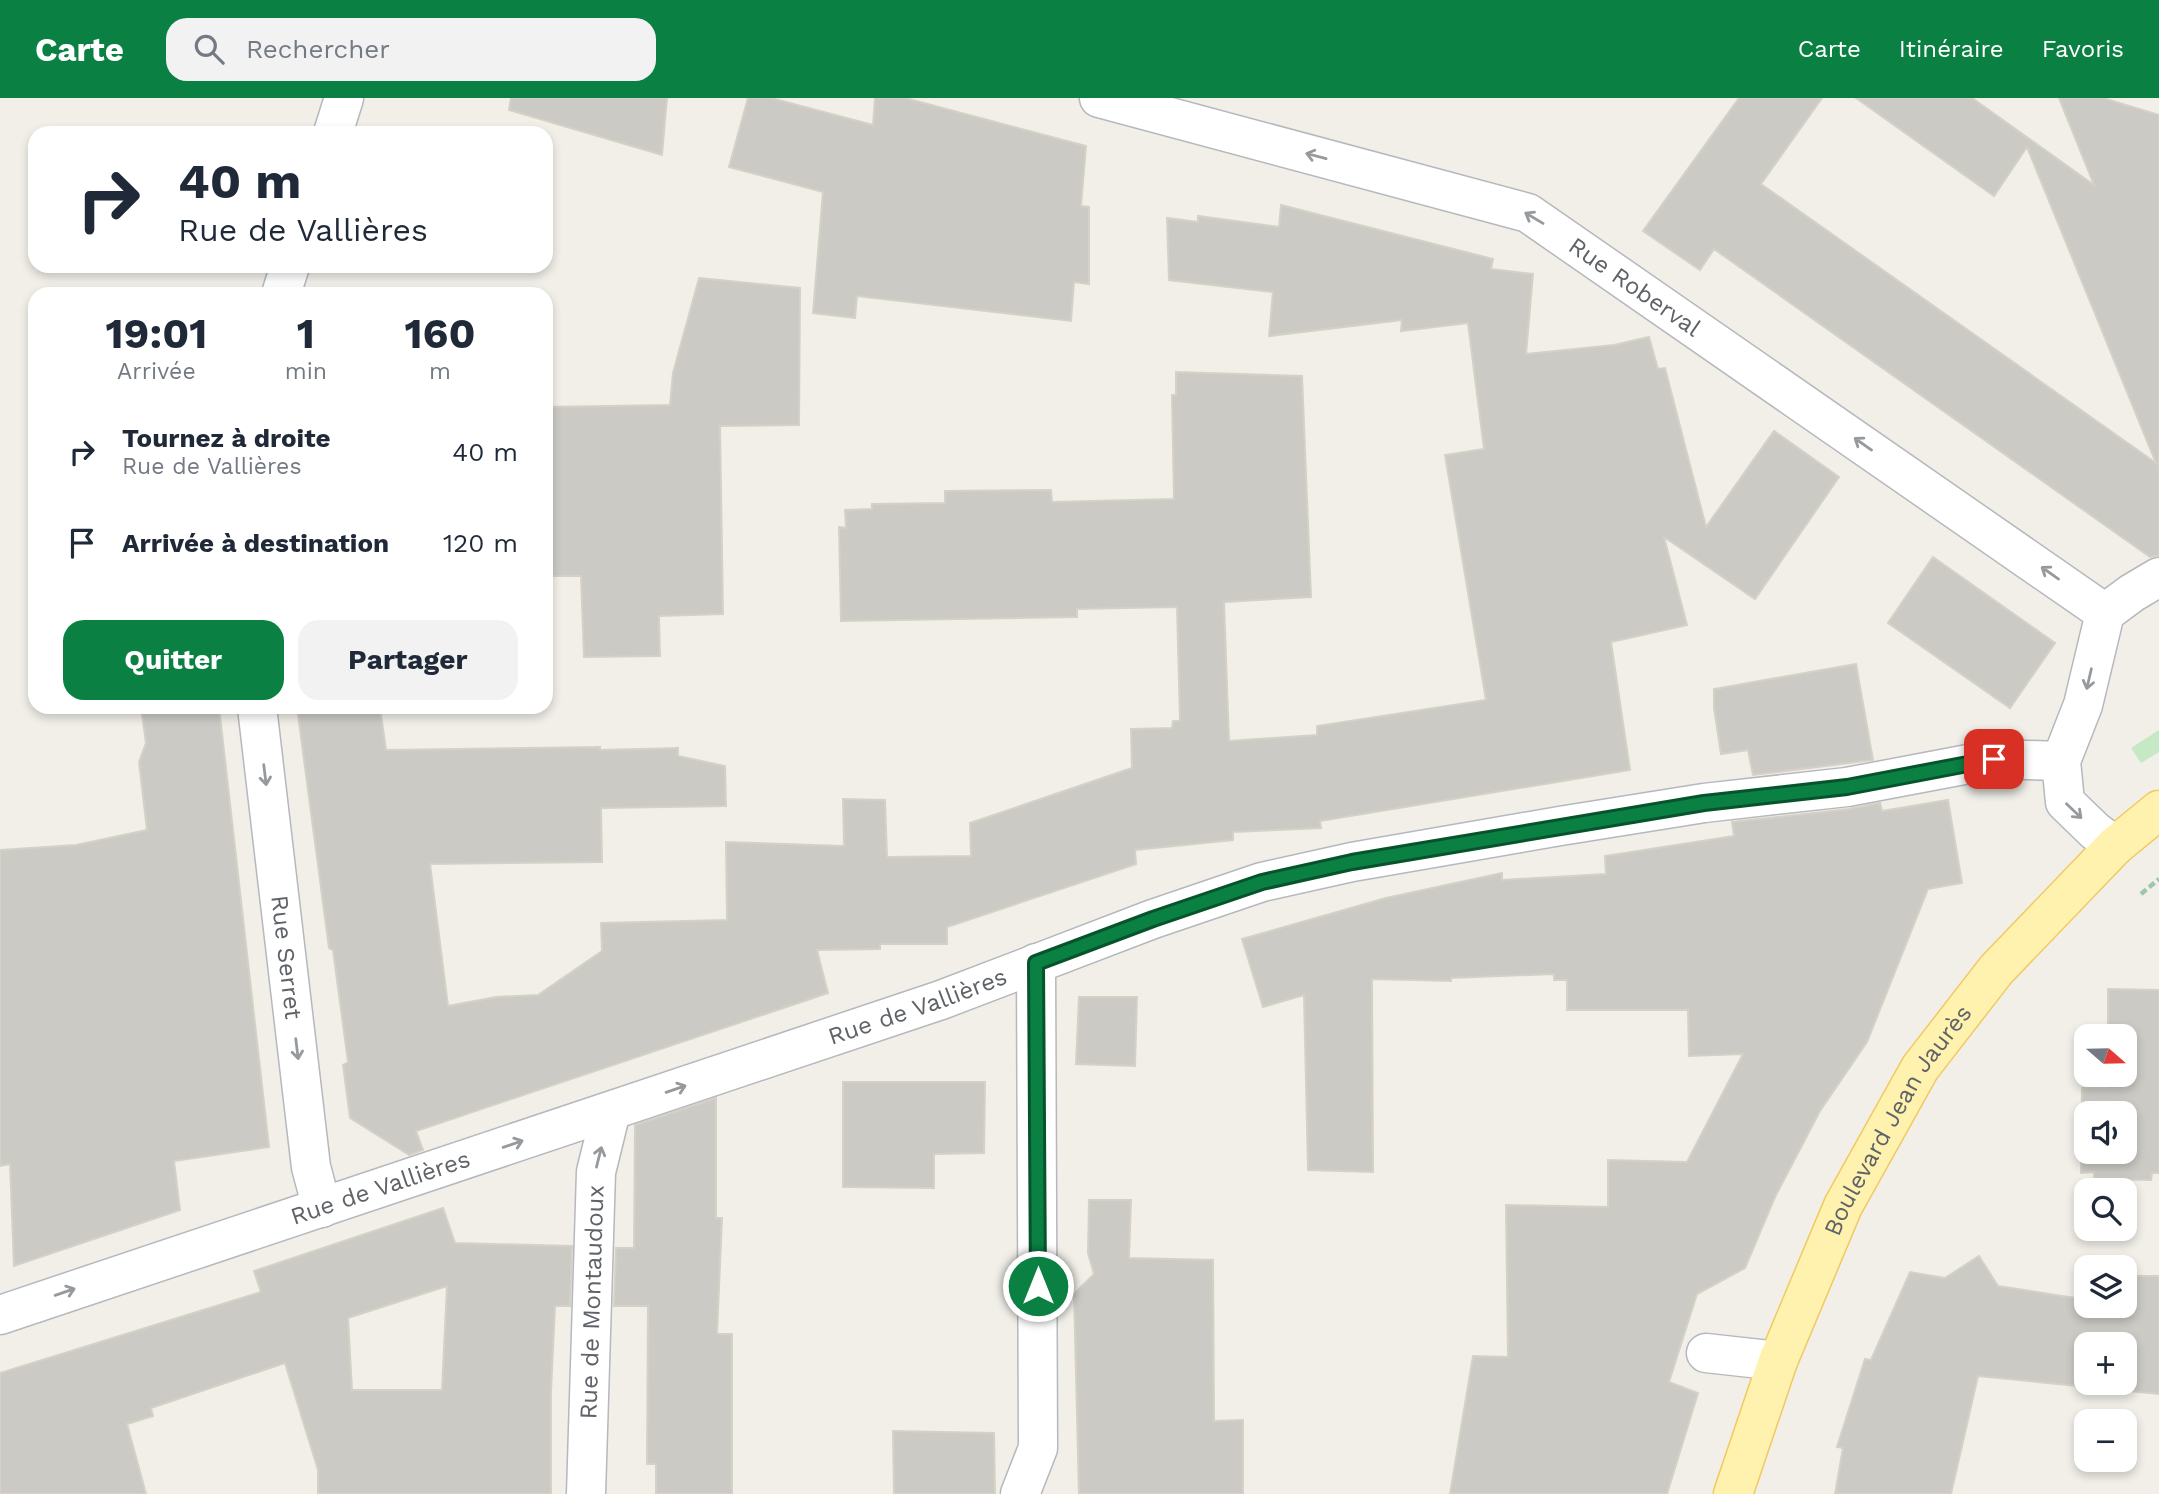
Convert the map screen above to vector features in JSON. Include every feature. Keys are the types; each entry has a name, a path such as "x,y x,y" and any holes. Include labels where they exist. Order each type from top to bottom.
{"main road":[{"name":"Boulevard Jean Jaurès","path":"1733,1494 1778,1361 1843,1206 1920,1068 1996,970 2115,846 2159,810"}],"street":[{"path":"335,126 344,98"},
{"name":"Rue Roberval","path":"1099,98 1528,213 2105,613"},
{"path":"2115,846 2065,802 2061,761 2083,705 2105,613 2159,577"},
{"name":"Rue Serret","path":"258,714 311,1167 322,1208"},
{"name":"Rue de Vallières","path":"0,1315 941,1000 1153,919 1262,882 1352,862 1691,805 1847,787 1994,759 2061,761"},
{"path":"1020,1494 1038,1448 1036,963"},
{"name":"Rue de Montaudoux","path":"586,1494 596,1172 611,1111"},
{"path":"1706,1353 1778,1361"}],"path":[{"path":"2136,898 2159,879"}],"green space":[{"path":"2159,730 2159,752 2141,763 2131,748"}],"building":[{"path":"511,98 667,98 662,155 509,110"},
{"path":"748,98 771,98 873,125 875,98 905,98 1086,146 1081,206 1089,207 1089,284 1074,282 1071,321 857,296 855,318 813,313 823,192 729,167"},
{"path":"1739,98 1822,98 1761,184 2156,463 2027,147 1994,196 1856,98 1972,98 2094,185 2059,98 2103,98 2159,115 2159,555 2150,557 1714,249 1700,270 1643,231"},
{"path":"1281,205 1493,259 1491,269 1533,274 1526,354 1614,345 1649,337 1658,369 1665,368 1706,527 1774,431 1839,477 1755,599 1664,537 1687,625 1611,642 1630,770 1320,821 1321,828 1233,832 1233,840 1135,850 1136,864 947,927 947,944 880,944 880,949 817,950 828,993 416,1131 423,1150 409,1155 350,1118 343,1065 348,1062 333,950 329,948 298,714 381,714 386,750 678,748 678,756 725,766 726,806 601,808 602,862 430,864 448,1006 496,997 538,995 602,951 601,923 727,920 726,842 844,846 843,799 885,800 887,857 971,856 970,823 1132,768 1131,729 1172,728 1173,721 1180,721 1177,607 1077,609 1077,617 841,621 839,527 846,528 845,510 872,509 872,504 945,503 945,491 1051,490 1052,502 1174,499 1172,395 1176,395 1176,372 1302,376 1311,597 1224,602 1229,741 1317,735 1317,726 1486,700 1445,455 1484,449 1468,323 1401,331 1402,320 1269,336 1273,292 1169,280 1167,218 1198,222 1198,216 1279,227"},
{"path":"699,278 800,288 799,425 720,426 723,614 659,616 660,656 584,657 581,576 553,576 553,407 670,405 673,373"},
{"path":"1933,557 2055,643 2010,708 1888,623"},
{"path":"1856,664 1873,760 1753,775 1748,750 1721,754 1714,689"},
{"path":"142,714 220,714 269,1147 174,1161 180,1210 14,1266 10,1164 0,1166 0,850 76,845 147,830 139,762 146,743"},
{"path":"1948,800 1962,883 1928,889 1867,1042 1820,1111 1775,1197 1745,1268 1697,1294 1669,1382 1698,1393 1667,1494 1450,1494 1473,1356 1508,1357 1506,1205 1608,1207 1608,1160 1687,1162 1743,1054 1689,1056 1688,1010 1567,1010 1567,980 1554,980 1554,974 1451,978 1451,981 1372,979 1373,1172 1308,1170 1304,995 1263,1007 1242,939 1386,898 1502,873 1502,880 1606,874 1605,856 1734,836 1732,822 1880,803 1882,811"},
{"path":"2108,989 2159,990 2159,1173 2152,1173 2151,1180 2094,1178 2094,1172 2081,1173 2081,1164 2137,1164 2137,1101 2082,1101 2082,1088 2137,1087 2137,1024 2108,1024"},
{"path":"1079,997 1137,997 1135,1066 1076,1064"},
{"path":"843,1082 985,1082 984,1153 934,1154 934,1188 843,1187"},
{"path":"716,1098 716,1218 722,1218 717,1334 732,1334 732,1494 656,1494 656,1464 647,1464 648,1306 614,1306 616,1248 634,1248 635,1125"},
{"path":"1089,1200 1131,1200 1129,1258 1213,1260 1214,1421 1243,1420 1243,1494 1079,1494 1074,1294 1094,1274 1088,1253"},
{"path":"443,1208 455,1243 572,1246 570,1306 555,1306 551,1392 551,1494 318,1494 318,1470 285,1363 151,1408 153,1416 127,1424 146,1494 0,1494 0,1373 261,1292 254,1271","holes":["447,1286 442,1390 352,1390 348,1318"]},
{"path":"1979,1256 1998,1286 2074,1298 2074,1318 2137,1318 2137,1276 2159,1276 2159,1394 2137,1392 2137,1332 2074,1332 2074,1386 1978,1376 1951,1494 1835,1494 1843,1448 1837,1447 1865,1359 1871,1360 1910,1272 1945,1278"},
{"path":"893,1431 994,1433 995,1494 894,1494"}],"route":[{"path":"1038,1286 1036,963 1262,882 1352,862 1704,803 1847,787 1994,759"}]}
